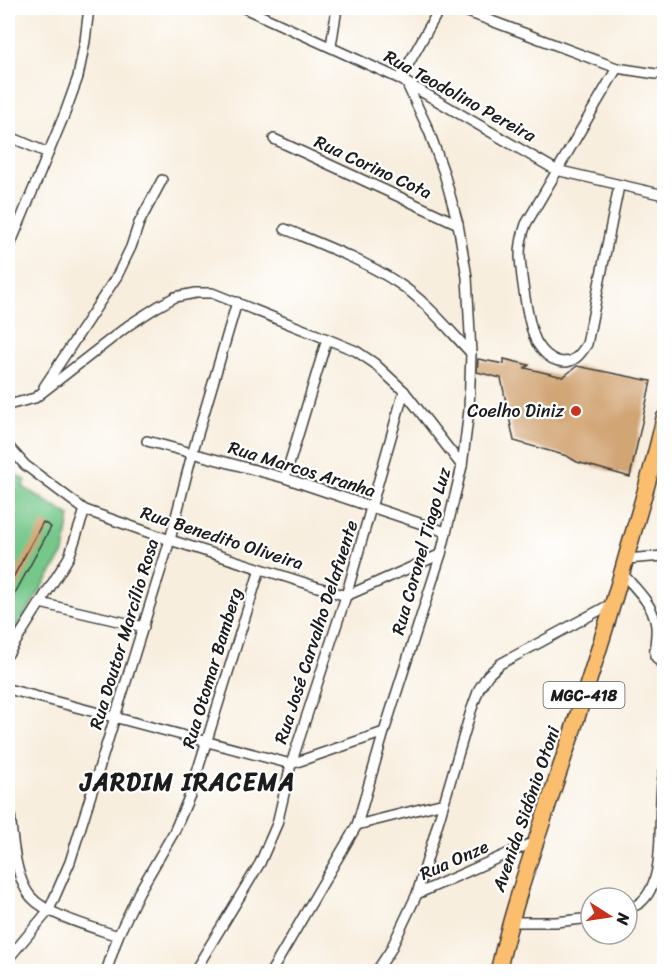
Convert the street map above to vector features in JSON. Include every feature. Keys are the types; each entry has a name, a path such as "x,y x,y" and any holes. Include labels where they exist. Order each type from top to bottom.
{"main road":[{"name":"Avenida Sidônio Otoni","path":"498,972 509,922 613,603 654,468 664,418"}],"street":[{"path":"8,250 78,77 89,8"},
{"name":"Rua Teodolino Pereira","path":"244,8 403,80 556,170 664,195"},
{"path":"331,46 337,8"},
{"path":"403,80 440,8"},
{"path":"457,8 618,68 656,74 664,73"},
{"path":"618,68 556,170 526,224 520,240 522,278 536,341 555,361 566,363 578,358 587,344 619,186"},
{"name":"Rua Coronel Tiago Luz","path":"271,972 357,825 441,554 462,466 469,410 471,353 467,277 459,224 429,131 403,80"},
{"path":"8,136 48,153"},
{"name":"Rua Corino Cota","path":"274,139 459,224"},
{"path":"35,398 61,364 117,276 143,214 162,180"},
{"path":"285,229 397,282 419,298 471,353"},
{"path":"8,405 35,398 129,325 175,297 195,293 212,293 356,351 374,363 404,391 462,466"},
{"name":"Rua Doutor Marcílio Rosa","path":"8,959 48,910 70,862 170,540 192,454 237,302"},
{"path":"285,478 327,339"},
{"name":"Rua José Carvalho Delafuente","path":"194,972 260,863 277,824 291,764 346,596 404,391"},
{"name":"Rua Marcos Aranha","path":"147,441 285,478 446,532"},
{"name":"Rua Benedito Oliveira","path":"8,446 25,465 85,510 170,540 346,596"},
{"path":"8,654 69,557 85,510"},
{"path":"346,596 441,554"},
{"path":"664,556 624,566 652,611 656,624 656,656 664,667"},
{"name":"Rua Otomar Bamberg","path":"106,972 117,936 139,892 174,832 190,795 260,569"},
{"path":"40,603 144,627"},
{"path":"375,972 395,941 417,894 471,711 479,689 488,675 500,663 518,652 613,603"},
{"path":"8,689 291,764 384,732"},
{"path":"639,903 649,891 657,867 664,772"},
{"path":"8,795 18,867 24,888 33,900 48,910 117,936"},
{"path":"357,825 444,803"},
{"name":"Rua Onze","path":"417,894 536,841"},
{"path":"509,922 579,919"}],"green space":[{"path":"8,471 26,480 23,487 70,516 64,553 8,641"}],"building":[{"name":"Coelho Diniz","path":"478,359 504,364 504,359 529,365 525,368 563,377 577,366 651,381 630,477 514,441 501,378 477,372"},
{"path":"43,522 51,527 8,606 8,587"}],"place":[{"name":"Coelho Diniz","path":"576,411"}],"district":[{"name":"JARDIM IRACEMA","path":"188,782"}]}
